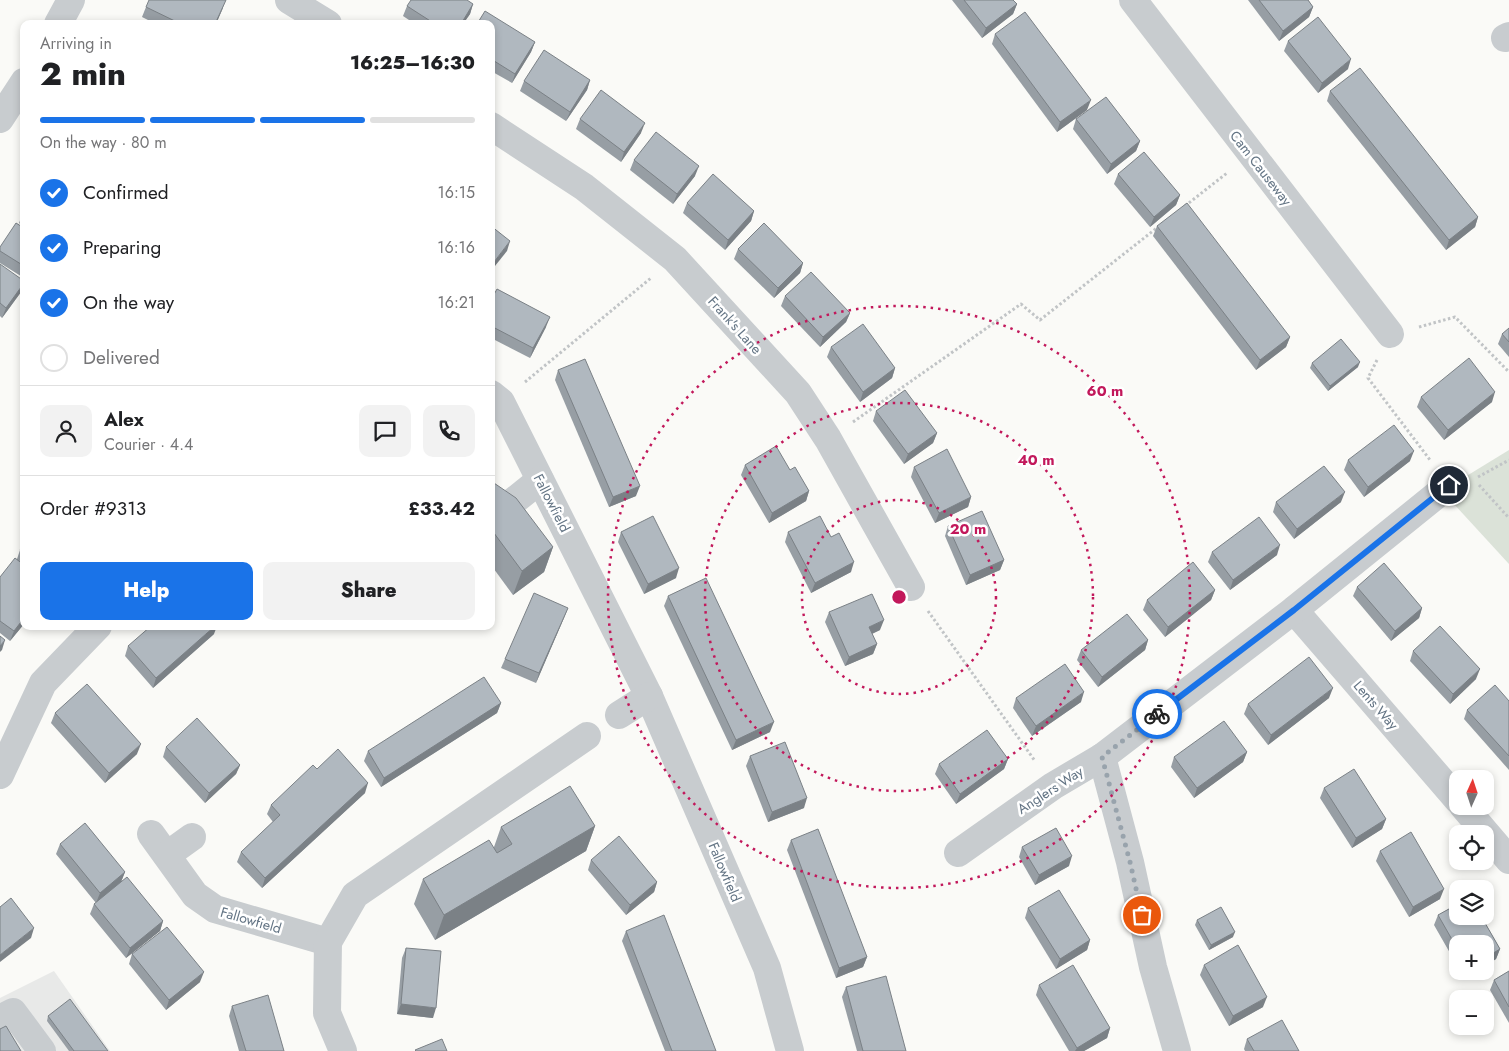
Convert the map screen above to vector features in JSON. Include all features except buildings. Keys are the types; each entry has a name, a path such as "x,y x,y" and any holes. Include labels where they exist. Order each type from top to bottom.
{"street":[{"name":"Cam Causeway","path":"1133,0 1250,155 1390,334"},
{"path":"294,10 318,20"},
{"path":"0,119 20,88"},
{"name":"Frank's Lane","path":"495,129 584,187 675,259 798,393 828,439 911,587"},
{"name":"Fallowfield","path":"496,398 540,480 649,696 766,968 790,1051"},
{"path":"495,516 540,480"},
{"name":"Anglers Way","path":"958,853 1053,786 1102,757 1461,482"},
{"name":"Lents Way","path":"1294,610 1449,790"},
{"path":"0,775 43,683 94,630"},
{"path":"619,715 649,696"},
{"path":"343,1051 327,1013 328,942 355,895 587,736"},
{"path":"1102,757 1130,862 1153,967 1177,1051"},
{"path":"1471,815 1509,860"},
{"name":"Fallowfield","path":"192,837 159,844 195,896 215,910 328,942"},
{"path":"0,1019 13,1012 42,1051"}],"path":[{"path":"1180,210 1250,155"},
{"path":"828,439 1021,304 1040,320 1164,222"},
{"path":"496,398 675,259"},
{"path":"1509,372 1455,317 1390,334 1368,378 1461,482 1509,518"},
{"path":"911,587 1053,786"}],"shaded area":[{"path":"1509,450 1509,564 1442,491"},
{"path":"54,971 110,1051 0,1051 0,998"}],"way so far":[{"path":"1142,915 1102,757 1157,714"}],"route":[{"path":"1157,714 1294,610 1449,485"}]}
